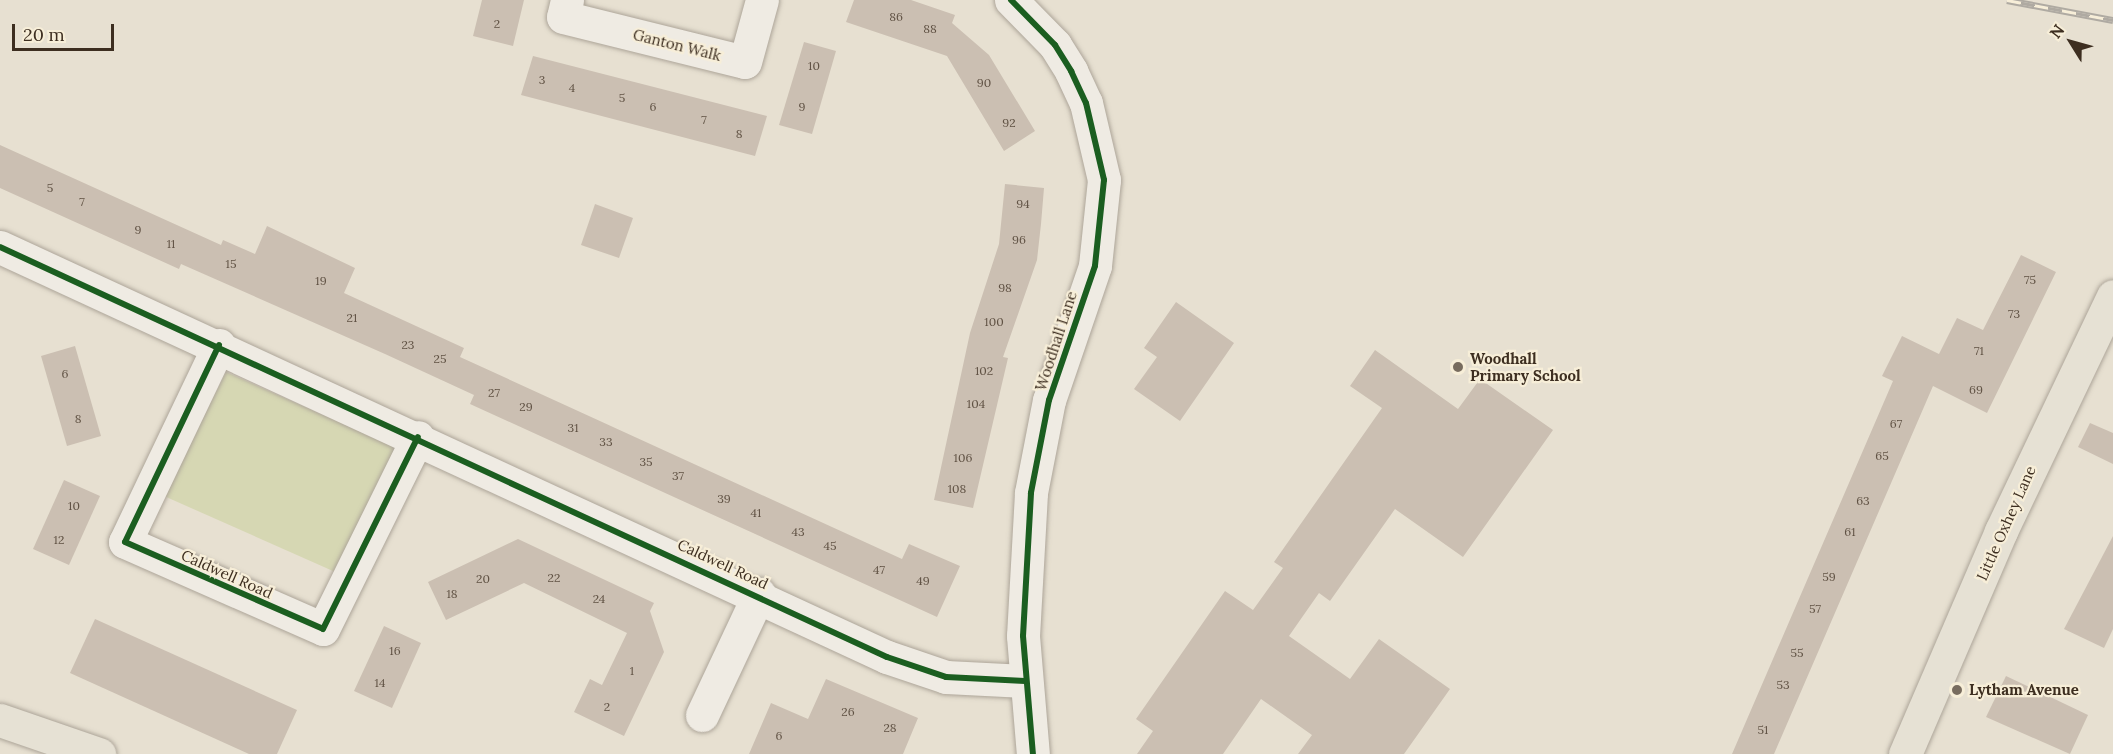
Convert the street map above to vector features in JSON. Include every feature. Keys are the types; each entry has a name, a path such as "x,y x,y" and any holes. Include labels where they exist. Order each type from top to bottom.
{"main road":[{"name":"Little Oxhey Lane","path":"1905,754 2001,531 2113,296"},
{"path":"0,720 99,754"}],"street":[{"name":"Ganton Walk","path":"567,0 563,16 745,62 762,0"},
{"name":"Woodhall Lane","path":"1011,0 1055,45 1071,71 1086,102 1104,180 1095,266 1049,400 1031,493 1023,592 1025,681 1033,754"},
{"name":"Caldwell Road","path":"0,247 219,345 919,670 981,682 1025,681"},
{"name":"Caldwell Road","path":"219,345 125,542 323,629 418,437"},
{"path":"702,715 759,594"}],"green space":[{"path":"226,372 402,450 342,575 164,496"}],"building":[{"path":"482,0 524,0 513,46 473,36"},
{"path":"854,0 911,0 955,15 952,23 989,55 1035,131 1004,151 947,56 846,22"},
{"path":"804,42 836,51 812,134 779,125"},
{"path":"533,56 767,116 755,156 521,95"},
{"path":"0,145 221,245 223,240 255,254 267,226 355,268 344,293 464,348 460,357 902,559 909,544 960,566 937,617 470,404 474,395 385,354 181,264 179,269 0,188"},
{"path":"1005,184 1044,188 1041,224 1037,260 1003,357 1008,358 973,508 934,500 970,333 999,244"},
{"path":"595,204 633,218 619,258 581,245"},
{"path":"2021,255 2056,272 1987,413 1933,386 1774,754 1732,754 1893,381 1882,376 1902,336 1939,354 1957,318 1983,330"},
{"path":"1176,302 1234,343 1180,421 1134,389 1157,357 1144,348"},
{"path":"75,346 101,436 67,446 41,356"},
{"path":"1375,350 1458,409 1480,379 1553,430 1463,557 1395,509 1330,601 1319,593 1289,636 1350,679 1379,639 1450,689 1404,754 1298,754 1312,735 1261,699 1223,754 1137,754 1153,731 1136,719 1225,591 1253,610 1283,568 1274,562 1382,408 1350,386"},
{"path":"2090,423 2113,433 2113,464 2078,447"},
{"path":"64,480 100,496 69,565 33,549"},
{"path":"2113,536 2113,629 2104,648 2064,629"},
{"path":"518,539 654,603 650,611 664,652 624,736 574,712 590,679 602,685 627,633 524,583 446,620 428,582"},
{"path":"95,619 297,710 277,754 249,754 70,673"},
{"path":"384,626 421,643 392,708 354,691"},
{"path":"2006,676 2088,715 2070,754 1986,717"},
{"path":"826,679 918,718 903,754 749,754 771,703 808,719"}],"railway":[{"path":"2007,0 2113,20"}],"cycle path":[{"path":"1011,0 1055,45 1071,71 1086,103 1104,180 1095,266 1049,400 1031,493 1023,636 1033,754"},
{"path":"0,247 887,657 946,677 1025,681"},
{"path":"219,345 125,542 323,629 418,437"}],"place":[{"name":"Woodhall Primary School","path":"1458,367"},
{"name":"Lytham Avenue","path":"1957,690"}]}
